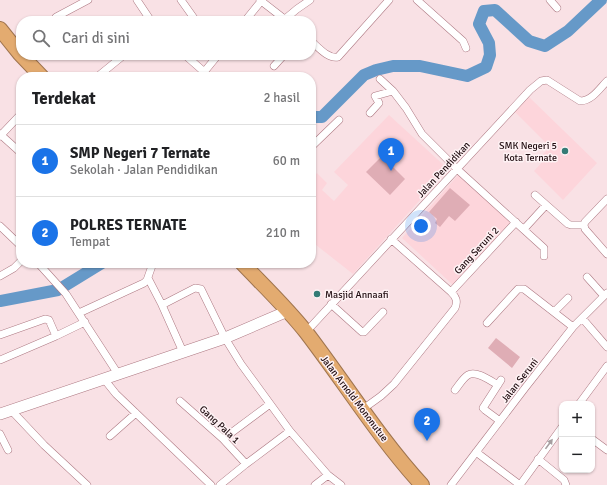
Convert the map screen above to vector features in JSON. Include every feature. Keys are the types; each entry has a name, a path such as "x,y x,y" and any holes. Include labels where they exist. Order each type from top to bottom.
{"highway":[{"path":"0,29 16,49"},
{"path":"26,60 37,72"},
{"name":"Jalan Arnold Mononutue","path":"247,268 306,332 398,456 422,485"}],"street":[{"path":"56,16 88,0"},
{"path":"137,0 148,16"},
{"path":"181,0 192,16"},
{"path":"249,16 261,0 281,16"},
{"path":"290,16 310,0"},
{"path":"316,45 335,58 389,0"},
{"path":"417,0 463,41 466,48"},
{"path":"550,0 557,8"},
{"path":"103,72 118,60"},
{"path":"191,60 202,72"},
{"path":"207,72 215,60"},
{"path":"274,66 279,60"},
{"path":"380,79 393,91 411,115 422,134 457,169 544,248 544,256"},
{"name":"Jalan Pendidikan","path":"306,332 530,90 541,81 550,81 580,101 584,101 589,99 607,80"},
{"path":"370,113 379,103 375,96 393,91"},
{"path":"16,119 0,135 16,149"},
{"path":"316,142 339,120"},
{"path":"535,195 571,225 584,225"},
{"path":"584,225 585,222 607,199"},
{"path":"524,229 546,205"},
{"name":"Gang Seruni 2","path":"451,292 516,222"},
{"path":"584,225 585,229 607,254"},
{"path":"0,226 16,241"},
{"path":"363,409 394,384 455,308 457,300 451,292 391,239"},
{"path":"0,276 16,266"},
{"path":"43,268 66,294 118,374"},
{"path":"79,313 144,283 148,278 151,268"},
{"path":"587,277 605,295"},
{"path":"148,278 183,352"},
{"path":"162,305 195,288 199,288 202,291 225,338 241,364 290,431 328,475 341,485"},
{"path":"487,323 518,289 524,288 573,327"},
{"name":"Jalan Seruni","path":"451,485 573,327 605,295"},
{"path":"554,312 568,298"},
{"path":"331,304 362,332 364,332 383,312"},
{"path":"0,414 225,338 288,311"},
{"path":"582,318 607,347"},
{"path":"0,335 45,319 49,320 56,336"},
{"path":"0,360 85,322"},
{"path":"581,401 607,366"},
{"path":"455,390 470,374 499,382 483,408 500,421"},
{"path":"104,379 116,394 210,485"},
{"name":"Gang Pala 1","path":"180,401 224,439 246,464"},
{"path":"224,439 270,404"},
{"path":"11,410 44,445 87,485"},
{"path":"110,436 136,413"},
{"path":"220,485 290,431"},
{"path":"476,452 520,485 559,431"},
{"path":"0,434 8,450"},
{"path":"595,441 607,450"},
{"path":"538,459 564,480 566,485"},
{"path":"315,485 328,475"}],"shaded area":[{"name":"SMK Negeri 5 Kota Ternate","path":"529,97 597,163 563,200 534,171 546,158 543,154 550,147 515,112"},
{"path":"389,115 448,169 353,274 316,245 316,174 317,173 327,183 322,190 334,201 348,185 334,172"},
{"path":"382,156 405,179 390,195 366,172"},
{"path":"460,173 512,220 453,285 402,238"},
{"path":"450,188 470,205 455,221 449,216 440,227 435,223 437,219 429,212"},
{"path":"496,338 520,357 512,368 488,348"}],"waterway":[{"path":"316,117 322,117 364,75 376,70 393,66 420,66 467,76 486,67 490,55 489,43 479,24 484,11 495,10 529,41 545,46 568,31 601,0"},
{"path":"0,301 58,290 94,268"}],"place":[{"name":"SMK Negeri 5 Kota Ternate","path":"565,151"},
{"name":"SMP Negeri 7 Ternate","path":"391,171"},
{"name":"Masjid Annaafi","path":"317,294"},
{"name":"POLRES TERNATE","path":"427,441"}]}
